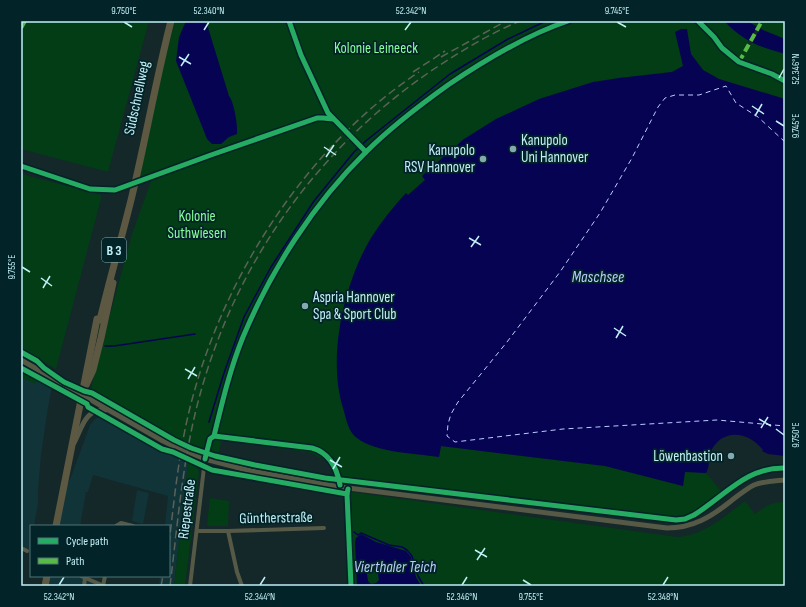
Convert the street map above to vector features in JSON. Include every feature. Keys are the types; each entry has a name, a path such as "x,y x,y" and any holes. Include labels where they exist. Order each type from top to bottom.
{"highway":[{"name":"Südschnellweg","path":"98,319 144,130 155,69 168,21"},
{"name":"Südschnellweg","path":"121,238 142,152 158,70 171,21"},
{"name":"B 3","path":"58,525 98,319 121,238"},
{"path":"83,396 86,382 93,370 101,338 117,265 121,238"}],"street":[{"path":"21,360 108,410 188,453 205,460 251,471 340,487 651,526 678,528 694,524 711,516 755,485 785,480"},
{"path":"72,447 88,416 95,410 108,410"},
{"name":"Riepestraße","path":"190,586 205,460 210,439 214,436 317,449 331,460 339,480 340,487"},
{"path":"118,525 121,523 129,525"},
{"name":"Güntherstraße","path":"197,531 324,528"},
{"name":"Güntherstraße","path":"228,531 237,572 242,586"},
{"path":"21,548 27,551"},
{"path":"83,577 103,586"},
{"path":"83,577 84,586"}],"shaded area":[{"path":"21,369 52,386 41,455 38,503 34,525 30,525 30,552 21,548"},
{"path":"101,416 109,418 161,446 175,457 188,463 174,586 159,586 160,577 170,577 170,525 165,525 168,496 93,475 88,492 86,492 80,525 55,525 64,490 71,477 90,425 95,419"},
{"path":"137,490 149,493 143,524 132,521"},
{"path":"45,577 83,577 104,586 43,586"}],"green space":[{"path":"21,21 149,21 108,172 21,149"},
{"path":"175,21 785,21 785,99 719,79 703,70 691,54 689,48 680,50 683,66 672,72 619,78 464,139 422,175 425,180 408,195 406,193 387,215 371,238 353,277 341,324 337,372 340,394 348,419 357,438 373,446 439,457 441,446 605,466 683,486 685,471 706,473 722,492 703,507 691,514 676,518 668,518 336,478 332,466 327,461 311,453 222,440 218,455 176,438 91,390 95,370 132,234 151,181 133,179"},
{"path":"21,174 102,195 56,369 21,349"},
{"path":"21,372 37,380 35,384 23,378 21,379"},
{"path":"188,463 197,466 199,473 185,586 174,586"},
{"path":"351,492 677,537 687,536 705,529 722,519 745,501 755,514 769,505 785,502 785,586 347,586 345,544"},
{"path":"210,498 229,501 228,526 207,525"}],"water":[{"path":"186,21 206,21 234,109 237,134 229,137 221,144 212,144 207,139 176,61 179,37"},
{"path":"724,21 747,21 763,30 785,39 785,54 745,39"},
{"name":"Maschsee","path":"681,29 687,29 691,54 703,70 719,79 785,99 785,456 768,454 762,451 763,450 751,439 744,436 729,435 716,443 711,451 706,473 685,472 683,486 605,466 441,446 439,457 385,450 365,443 357,438 351,432 348,424 339,388 337,366 341,321 346,298 361,256 387,215 406,193 408,195 425,180 422,176 464,139 496,119 539,99 593,82 672,72 683,66 675,32"},
{"name":"Vierthaler Teich","path":"361,534 376,542 406,551 411,557 416,577 421,586 357,586 356,538","holes":["373,564 377,568 379,580 376,583 371,584 368,581 366,568"]}],"pier":[{"path":"758,25 761,27 751,45 748,43"}],"waterway":[{"path":"209,422 224,373 244,317 271,267 314,201 354,152 450,74 508,39 546,21"},
{"path":"105,346 195,334"},
{"path":"354,532 358,535 361,533 389,545 402,547 407,550 412,556 418,576 424,586"}],"ferry route":[{"path":"785,142 758,117 736,103 726,86 699,95 675,95 665,98 658,107 632,158 600,213 560,272 507,342 458,402 451,414 447,436 455,442 563,429 717,420 785,426"}],"railway":[{"path":"441,57 506,21"},
{"path":"170,586 185,463 201,391 217,342 237,295 262,250 290,208 322,168 357,131 395,97 457,54 477,42 520,21"},
{"path":"413,72 445,51"},
{"path":"170,536 185,427 195,389 210,343 230,297 253,253 280,211 310,171 344,134 380,101 419,72"},
{"path":"161,586 163,577"}],"marked path":[{"path":"21,28 25,21"},
{"path":"739,62 762,21"}],"cycle path":[{"path":"289,21 301,55 328,113 366,152"},
{"path":"214,436 234,361 254,312 296,238 329,193 366,152 416,108 476,66 537,33 568,21"},
{"path":"698,21 714,37 722,48 739,62 772,74 785,81"},
{"path":"21,166 90,189 115,190 317,118 333,119"},
{"path":"21,352 37,361 44,368 64,382 92,393 174,440 191,448 215,456 255,465 325,478 676,520 685,519 694,515 747,477 771,469 785,468"},
{"path":"21,368 87,404 88,407 162,449 173,452 212,470 347,494"},
{"path":"205,459 210,439 214,436 312,448 324,454 332,462 340,485"},
{"path":"348,489 351,586"}],"place":[{"name":"Kanupolo Uni Hannover","path":"513,149"},
{"name":"Kanupolo RSV Hannover","path":"483,159"},
{"name":"Aspria Hannover Spa & Sport Club","path":"305,306"},
{"name":"Löwenbastion","path":"731,456"}],"park label":[{"name":"Kolonie Leineeck","path":"376,48"},
{"name":"Kolonie Suthwiesen","path":"197,224"}]}
